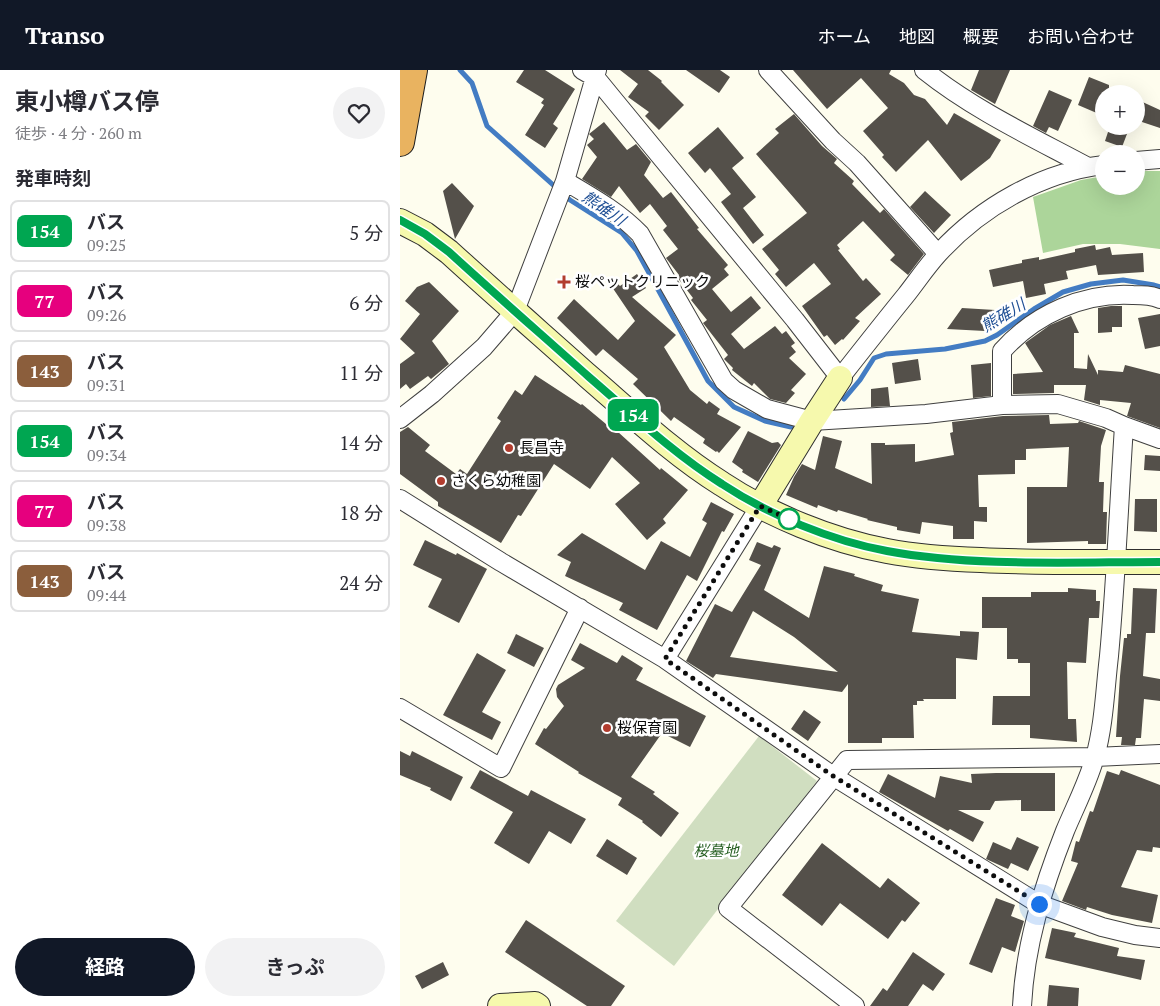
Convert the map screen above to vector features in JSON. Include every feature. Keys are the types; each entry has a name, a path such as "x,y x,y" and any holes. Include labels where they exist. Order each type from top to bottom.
{"highway":[{"path":"400,142 413,70"}],"street":[{"path":"768,70 833,141 857,163 938,254"},
{"path":"924,70 946,88 995,118 1095,166"},
{"path":"592,73 795,320 840,378"},
{"path":"400,419 432,394 484,347 515,311 565,181 592,73"},
{"path":"1145,160 1160,159"},
{"path":"665,659 840,378 938,254 974,222 1003,201 1053,176 1095,166"},
{"path":"565,181 629,222 640,234 724,380 734,390 767,409 812,421 926,414 1002,405 1058,404 1106,418 1160,439"},
{"path":"400,220 425,234 449,252 664,441 723,485 760,506 850,542 886,551 928,558 1010,562 1160,562"},
{"path":"1002,405 1002,351 1015,336 1059,308 1088,298 1122,294 1143,295 1160,299"},
{"path":"1022,1006 1031,938 1039,904 1065,831 1095,757 1104,708 1116,562 1124,426"},
{"path":"400,499 665,659 833,776 1039,904 1102,927 1135,935 1160,938"},
{"path":"400,708 501,768 580,608"},
{"path":"855,1006 838,1000 728,908 847,760 1095,757 1160,754"},
{"path":"500,1006 535,1004 538,1006"}],"green space":[{"path":"1145,171 1160,171 1160,249 1120,244 1083,244 1043,253 1033,197 1081,180 1095,178 1095,195 1145,195"},
{"name":"桜墓地","path":"759,736 817,781 674,966 616,921"}],"building":[{"path":"524,70 545,70 575,89 553,124 558,128 545,148 525,135 544,105 541,103 544,99 516,82"},
{"path":"620,70 648,70 662,81 684,105 659,130 645,116 649,112 628,97 638,84"},
{"path":"686,70 720,70 730,77 719,93"},
{"path":"793,70 891,70 889,74 904,83 914,95 925,99 947,125 954,113 1001,140 990,158 961,181 928,140 896,172 882,157 884,155 863,131 888,108 861,78 827,109"},
{"path":"979,70 1010,70 995,104 971,90"},
{"path":"1089,77 1109,85 1095,85 1095,112 1078,105"},
{"path":"1049,90 1072,100 1058,131 1049,127 1046,133 1033,126"},
{"path":"1145,103 1160,110 1160,128 1145,123"},
{"path":"794,114 822,146 837,159 834,163 854,181 852,184 880,213 884,209 924,254 908,275 890,260 895,255 863,221 837,245 840,249 838,250 863,281 866,278 881,294 855,318 860,321 843,340 835,345 827,335 824,337 802,306 831,284 814,263 786,287 775,274 779,270 762,249 807,213 756,154 779,133 775,129"},
{"path":"604,122 627,150 636,144 651,162 644,175 663,198 671,192 699,228 697,229 728,265 724,269 729,275 712,289 731,312 751,296 761,308 731,334 744,349 775,326 782,334 786,331 795,343 791,346 796,352 789,358 806,374 791,390 795,393 786,403 770,399 754,383 752,386 732,370 733,368 724,359 728,355 703,323 707,320 691,300 693,298 677,277 679,275 666,258 678,249 663,230 667,226 650,204 640,213 619,186 611,197 582,179 597,157 587,145 594,139 589,134"},
{"path":"718,127 744,158 732,168 756,197 743,208 764,235 753,244 721,202 731,194 710,168 705,173 688,153"},
{"path":"1107,135 1127,135 1123,145 1105,141"},
{"path":"452,183 474,206 455,239 443,191"},
{"path":"925,191 951,215 934,233 910,207"},
{"path":"1095,245 1096,250 1110,247 1112,255 1143,253 1144,272 1098,275 1096,265 1066,271 1068,279 1044,284 1046,294 1026,298 1023,281 993,287 989,270 1022,263 1022,260 1039,257 1039,260 1075,252 1075,249"},
{"path":"637,274 646,288 632,297 676,335 664,347 690,390 707,404 709,401 720,409 717,414 741,427 719,453 703,443 705,439 674,417 671,421 633,384 638,379 603,349 596,356 557,318 574,299 618,340 635,321 610,284 614,280 620,286"},
{"path":"429,282 459,311 432,341 449,364 431,379 428,376 410,389 406,384 400,389 400,364 415,353 400,339 420,314 405,301 417,287"},
{"path":"1122,306 1122,327 1112,327 1112,332 1098,333 1098,308"},
{"path":"962,308 995,310 994,326 985,326 985,331 947,329"},
{"path":"1160,314 1160,346 1145,349 1138,318"},
{"path":"1071,316 1079,333 1074,333 1074,368 1087,369 1088,354 1098,375 1098,370 1123,372 1125,365 1160,374 1160,428 1127,416 1131,403 1100,400 1100,405 1084,400 1086,385 1054,385 1054,393 1013,394 1013,374 1043,372 1025,343 1050,325"},
{"path":"918,359 921,380 895,384 892,363"},
{"path":"991,363 991,396 973,398 971,365"},
{"path":"535,375 582,404 606,424 607,422 660,470 661,468 688,490 663,519 666,523 647,540 615,504 640,483 612,457 590,489 554,464 521,516 518,515 501,543 438,506 438,502 400,474 400,432 408,427 430,445 425,451 456,474 460,469 467,474 501,421 497,418 515,390 522,395"},
{"path":"888,387 890,406 871,407 871,389"},
{"path":"1049,415 1050,424 1078,423 1079,421 1106,430 1101,446 1099,482 1104,482 1103,512 1107,512 1106,544 1088,544 1088,541 1027,543 1027,487 1067,487 1069,447 1026,449 1026,460 1015,460 1015,474 978,475 979,507 987,507 987,522 974,521 974,539 953,539 953,526 922,522 920,534 897,530 897,527 867,520 838,510 837,512 818,505 817,508 786,495 802,464 815,470 823,436 842,441 835,468 872,484 871,443 885,443 885,445 915,444 915,462 954,455 950,433 953,432 952,422 1003,416"},
{"path":"748,431 772,443 778,442 781,445 758,482 742,472 743,470 732,462"},
{"path":"1145,455 1160,456 1160,471 1144,470"},
{"path":"1135,499 1157,499 1157,532 1134,531"},
{"path":"711,502 734,514 724,532 722,531 697,581 687,575 657,630 619,610 623,603 565,576 571,562 557,555 582,533 645,570 661,541 690,557 707,523 702,520"},
{"path":"425,540 456,555 457,553 487,569 459,623 428,607 442,579 413,565"},
{"path":"757,542 772,548 774,545 781,548 764,590 809,618 824,566 855,574 854,576 883,585 881,591 919,599 912,632 960,636 960,631 979,632 977,660 956,658 956,699 923,699 924,701 917,701 917,705 913,705 914,738 882,738 882,743 848,743 848,684 842,692 716,674 713,678 686,661 715,604 732,612 761,565 749,560","holes":["753,611 794,637 838,672 730,657"]},
{"path":"1068,588 1096,590 1096,601 1100,601 1099,618 1089,618 1086,663 1067,662 1068,719 1076,719 1077,742 1030,738 1030,725 992,725 993,696 1030,696 1030,663 1018,663 1018,659 1007,659 1007,628 982,628 982,597 1031,597 1031,592 1068,592"},
{"path":"1133,588 1157,589 1155,633 1146,633 1143,676 1160,679 1160,701 1144,699 1141,738 1136,738 1135,745 1121,745 1122,737 1116,737 1120,676 1124,638 1127,638 1127,634 1131,634"},
{"path":"516,634 544,648 534,667 507,653"},
{"path":"580,643 617,663 622,655 643,668 636,680 706,716 690,747 662,733 631,777 655,792 653,794 679,813 661,837 643,821 618,805 622,798 578,773 535,744 544,728 546,729 564,706 557,697 556,689 558,685 585,668 571,660"},
{"path":"477,653 506,670 482,712 501,722 492,740 443,715"},
{"path":"804,710 821,722 808,741 791,729"},
{"path":"400,751 410,756 412,751 463,777 451,801 430,790 431,788 400,775"},
{"path":"480,770 528,796 531,790 586,819 571,844 549,831 529,864 494,843 513,812 470,788"},
{"path":"1121,770 1160,785 1160,848 1153,847 1152,852 1137,850 1121,887 1158,895 1152,923 1112,915 1087,907 1086,910 1062,901 1078,863 1071,861 1076,841 1079,842 1090,811 1093,812 1107,771 1119,775"},
{"path":"1055,773 1055,811 1021,811 1021,800 995,801 990,810 958,810 984,822 973,842 950,829 948,831 879,792 888,774 935,798 940,776 972,783 971,774"},
{"path":"1017,837 1039,847 1028,871 1011,863 1008,869 986,859 993,842 1011,850"},
{"path":"607,839 637,858 627,875 596,856"},
{"path":"822,843 880,888 888,878 920,903 905,922 902,920 888,939 840,903 822,926 782,895"},
{"path":"996,898 1015,905 1011,916 1024,921 1015,952 1002,947 992,973 969,964"},
{"path":"526,920 625,986 611,1006 587,1006 505,952"},
{"path":"1052,928 1076,933 1074,937 1119,948 1117,956 1145,960 1141,980 1045,958"},
{"path":"913,952 945,974 933,991 923,984 908,1006 870,1006 883,988 887,991"},
{"path":"443,962 449,975 422,989 415,976"},
{"path":"1049,985 1079,988 1078,1006 1047,1006"}],"waterway":[{"name":"熊碓川","path":"460,70 472,83 487,126 570,200 622,233 637,251 708,381 734,407 765,421 791,427"},
{"name":"熊碓川","path":"844,399 860,380 874,358 886,354 945,349 985,341 1063,292 1091,284 1123,280 1160,287"}],"bus line":[{"name":"154","path":"400,220 425,234 449,252 664,441 723,485 760,506 850,542 886,551 928,558 1010,562 1160,562"}],"place":[{"name":"桜ペットクリニック","path":"564,282"},
{"name":"長昌寺","path":"509,448"},
{"name":"さくら幼稚園","path":"441,481"},
{"name":"桜保育園","path":"607,728"}],"route":[{"path":"789,519 796,522 760,506 665,659 833,776 1039,904"}]}
